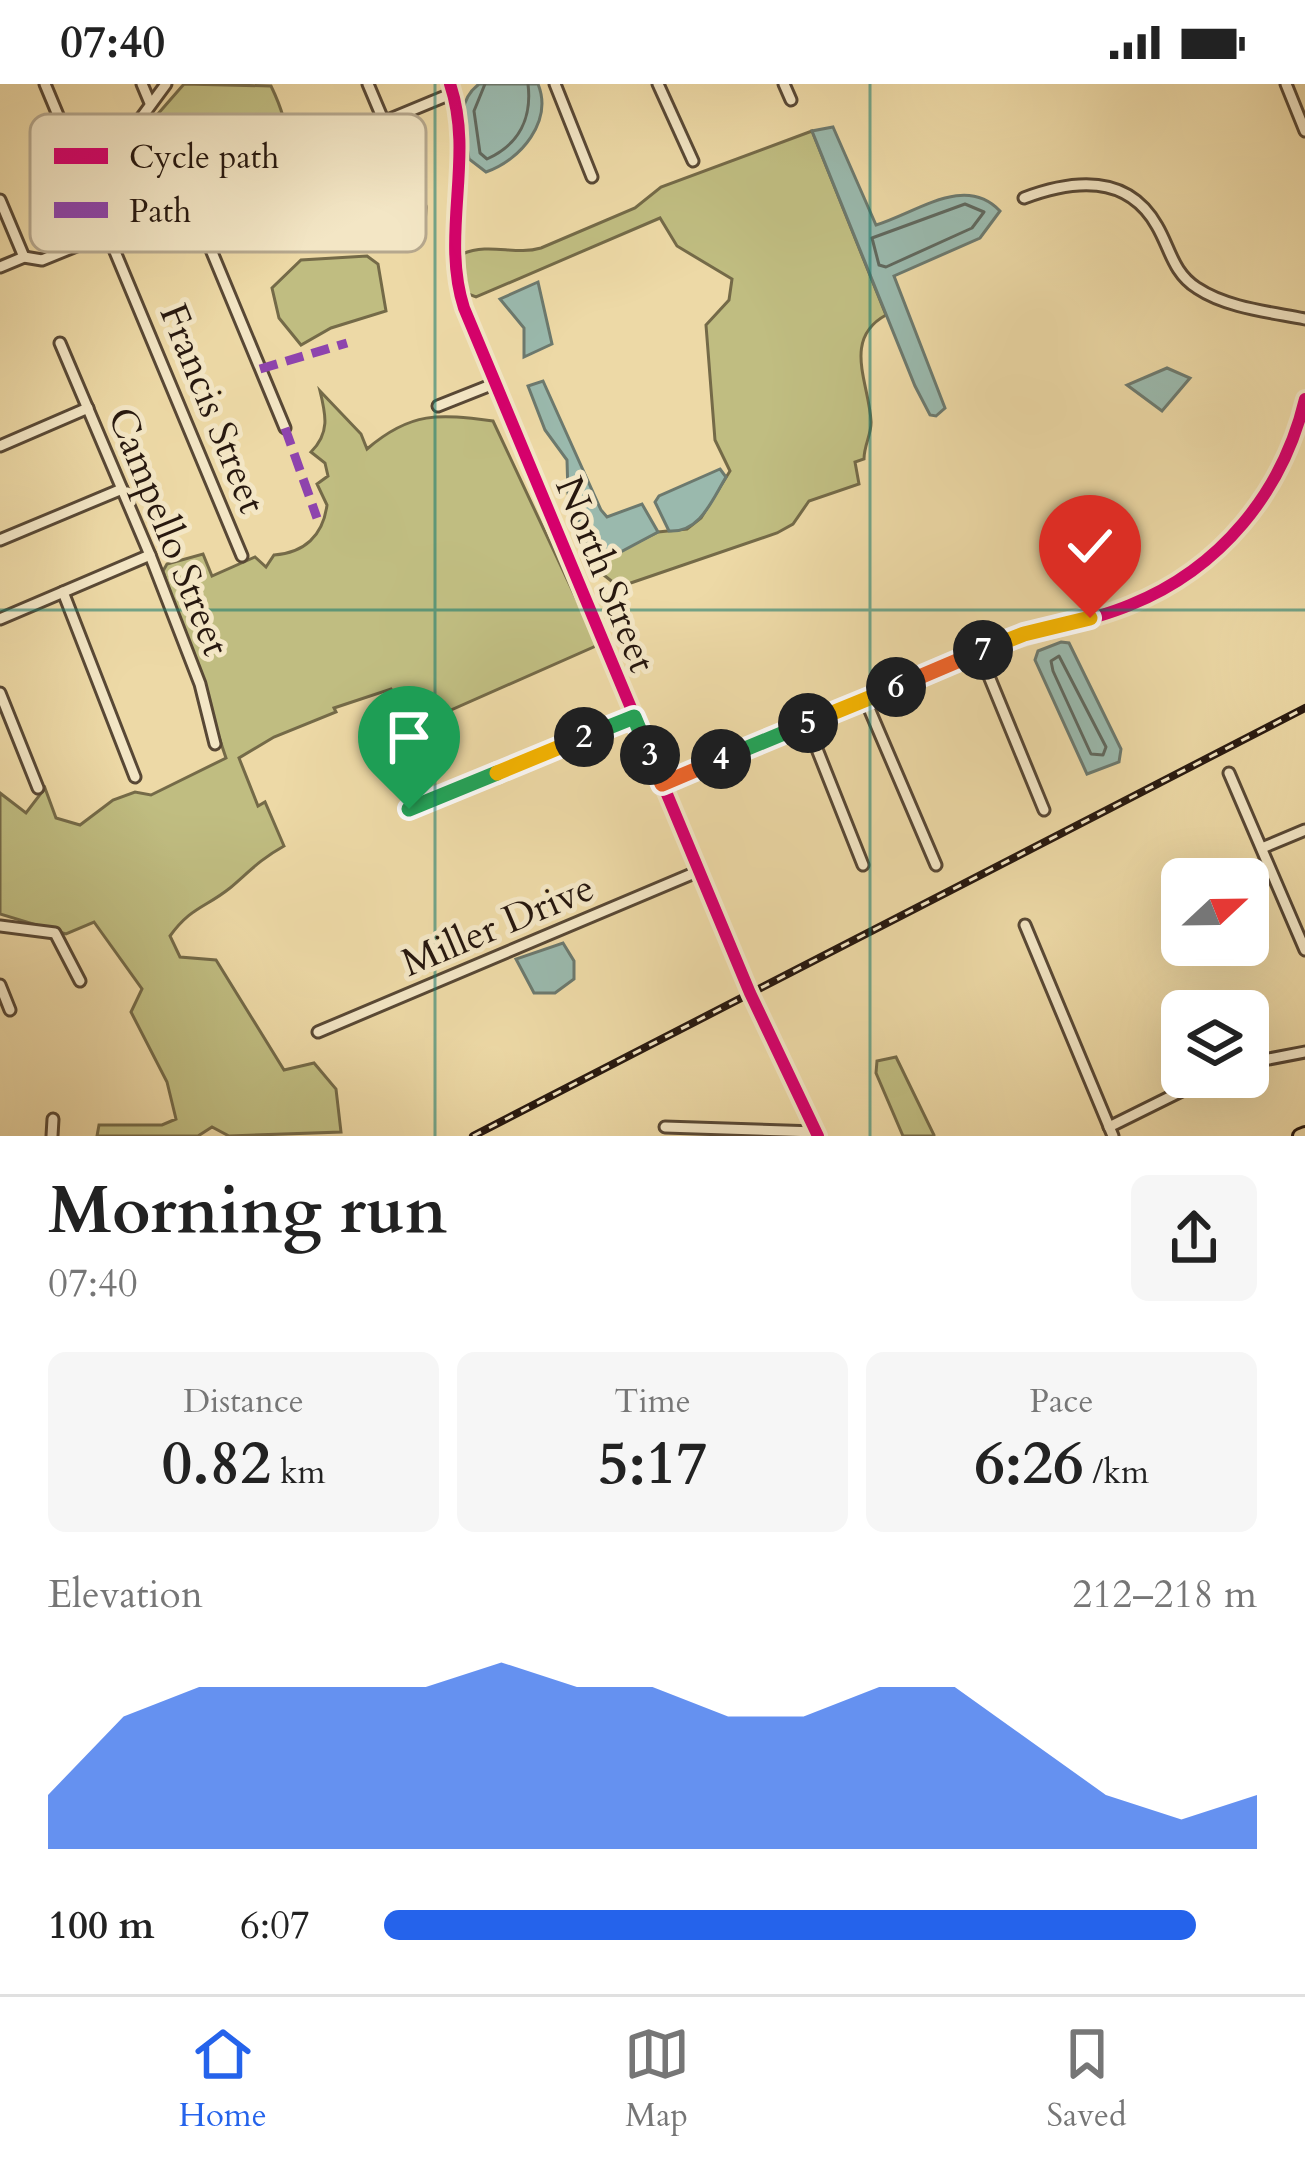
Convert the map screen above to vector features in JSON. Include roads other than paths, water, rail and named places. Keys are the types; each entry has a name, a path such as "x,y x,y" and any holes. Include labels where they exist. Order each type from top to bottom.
{"street":[{"name":"Francis Street","path":"45,84 58,114"},
{"path":"142,84 150,103"},
{"path":"143,114 166,84"},
{"path":"368,84 380,114"},
{"path":"555,84 592,177"},
{"path":"658,84 693,161"},
{"path":"784,84 791,100"},
{"path":"1286,84 1305,131"},
{"path":"399,114 452,88"},
{"name":"North Street","path":"452,88 458,130 453,267 464,308 699,872 817,1134"},
{"path":"1024,198 1080,181 1110,188 1150,216 1176,269 1198,290 1305,319"},
{"path":"0,200 24,257"},
{"path":"0,267 24,257 42,260 61,252"},
{"name":"Francis Street","path":"117,252 242,556"},
{"path":"212,252 285,428"},
{"name":"Campello Street","path":"60,343 200,684 215,744"},
{"path":"438,406 496,383"},
{"path":"662,784 1024,634 1126,607 1172,584 1217,551 1272,485 1305,398"},
{"path":"0,446 88,408"},
{"path":"0,540 122,489"},
{"path":"0,619 150,555"},
{"path":"63,592 135,777"},
{"path":"979,652 1043,810"},
{"path":"0,693 38,788"},
{"path":"866,699 936,865"},
{"path":"409,809 634,717"},
{"path":"806,724 863,865"},
{"path":"1229,773 1305,950"},
{"path":"1262,848 1305,830"},
{"name":"Miller Drive","path":"318,1032 699,872"},
{"path":"1024,925 1111,1131 1172,1098"},
{"path":"0,926 55,933 80,981"},
{"path":"0,985 10,1010"},
{"path":"1269,1059 1305,1052"},
{"path":"52,1136 53,1119"},
{"path":"665,1127 817,1134"}],"water":[{"path":"479,84 538,84 542,98 537,125 522,149 486,172 469,159 463,118 466,100"},
{"path":"833,127 876,225 956,196 986,200 1000,211 980,238 894,276 945,408 936,416 930,415 915,386 812,131"},
{"path":"538,282 552,344 524,357 524,328 500,299"},
{"path":"1167,368 1190,378 1162,411 1127,385"},
{"path":"543,381 601,510 607,517 642,504 658,532 613,556 588,544 568,494 567,460 545,430 528,386"},
{"path":"720,469 726,477 704,513 689,527 669,531 655,502 659,496"},
{"path":"1069,643 1121,749 1119,762 1087,774 1035,660 1038,651"},
{"path":"563,943 574,961 574,979 555,993 534,993 516,959"}],"railway":[{"path":"473,1136 1305,708"}]}
